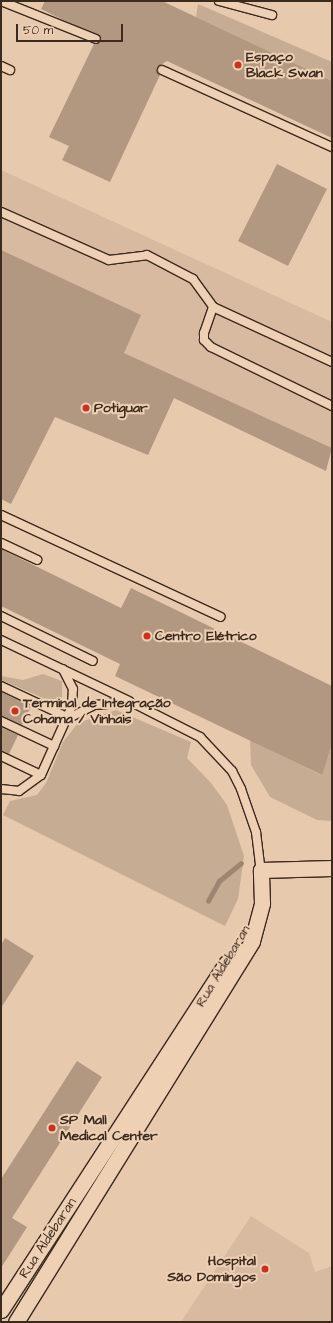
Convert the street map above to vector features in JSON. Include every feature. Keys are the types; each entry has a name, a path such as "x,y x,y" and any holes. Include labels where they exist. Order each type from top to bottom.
{"street":[{"path":"261,870 332,868"},
{"name":"Rua Aldebaran","path":"1,1310 242,938 253,910 261,870"},
{"name":"Rua Aldebaran","path":"16,1322 252,941 262,903 261,870"}],"lane":[{"path":"1,1 96,39"},
{"path":"219,1 272,15"},
{"path":"1,66 10,70"},
{"path":"162,70 332,147"},
{"path":"1,212 110,260 147,256 193,279 213,307 332,362"},
{"path":"213,307 204,333 204,340 211,347 332,406"},
{"path":"1,515 221,617"},
{"path":"1,543 37,560"},
{"path":"1,616 92,661"},
{"path":"1,640 200,737 232,771 252,817 261,870"},
{"path":"1,788 19,791 41,775 69,718 73,689 63,669"},
{"path":"1,686 69,718"},
{"path":"69,718 99,704 137,705"},
{"path":"1,721 54,746"},
{"path":"1,756 41,775"}],"shaded area":[{"path":"198,4 332,62 332,81 196,17"},
{"path":"1,170 332,322 332,448 1,297"},
{"path":"43,674 62,681 62,700 50,701 1,680 1,676 23,680"},
{"path":"116,710 191,742 187,758 211,783 227,805 244,856 238,899 225,926 3,815 10,801 37,795 46,783 63,742 78,723"},
{"path":"250,740 321,775 332,744 332,821 317,820 270,797 251,765"},
{"name":"Hospital São Domingos","path":"251,1216 309,1253 315,1272 332,1266 332,1322 181,1322"}],"building":[{"name":"Espaço Black Swan","path":"45,1 162,1 332,81 332,138 167,61 157,67 160,75 110,182 62,160 69,146 49,137 94,44 101,39 41,9"},
{"path":"277,164 327,189 288,266 238,241"},
{"name":"Potiguar","path":"1,250 141,315 124,353 332,448 326,471 174,398 148,455 55,417 11,504 1,499"},
{"name":"Centro Elétrico","path":"1,549 121,608 131,588 332,686 332,744 322,775 115,676 120,664 1,606"},
{"name":"Terminal de Integração Cohama / Vinhais","path":"1,692 31,706 22,725 1,716"},
{"name":"Terminal de Integração Cohama / Vinhais","path":"1,727 18,735 9,754 1,751"},
{"path":"5,938 34,956 1,1008 1,945"},
{"name":"SP Mall Medical Center","path":"77,1061 102,1077 12,1218 27,1227 1,1268 1,1179"}],"waterway":[{"path":"208,901 219,881 241,863"}],"place":[{"name":"Espaço Black Swan","path":"238,65"},
{"name":"Potiguar","path":"86,408"},
{"name":"Centro Elétrico","path":"147,636"},
{"name":"Terminal de Integração Cohama / Vinhais","path":"15,711"},
{"name":"SP Mall Medical Center","path":"52,1128"},
{"name":"Hospital São Domingos","path":"265,1269"}]}
